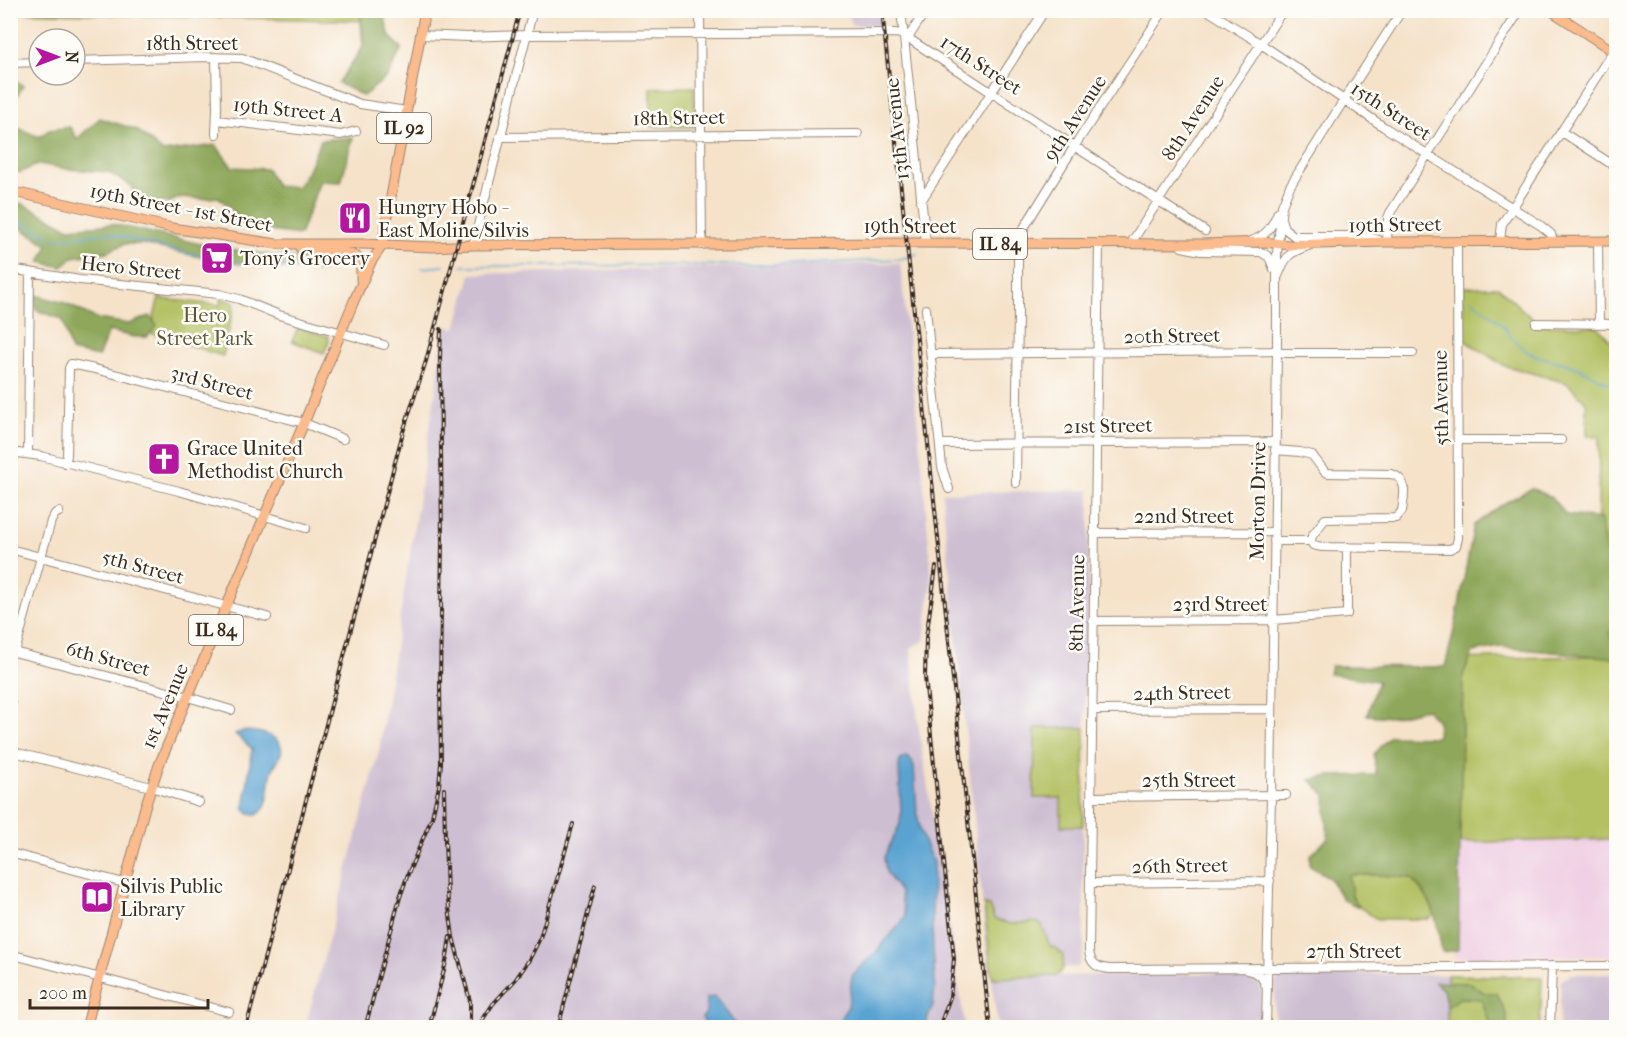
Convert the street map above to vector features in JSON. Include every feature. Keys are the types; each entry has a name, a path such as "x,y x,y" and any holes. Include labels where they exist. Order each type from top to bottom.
{"main road":[{"name":"IL 92","path":"382,246 425,10"},
{"path":"1550,10 1615,52"},
{"name":"19th Street - 1st Street","path":"10,191 172,228 277,244 382,246"},
{"name":"19th Street","path":"382,246 1247,242 1311,245 1385,242 1617,241"},
{"path":"277,244 314,251 351,253 357,257 360,264 361,285"},
{"name":"1st Avenue","path":"86,1028 124,883 159,765 361,285 371,262 382,246"}],"street":[{"path":"473,245 532,10"},
{"path":"700,10 702,245"},
{"name":"13th Avenue","path":"901,10 906,37 926,243"},
{"path":"906,37 926,10"},
{"path":"921,201 1045,10"},
{"name":"9th Avenue","path":"1016,244 1074,147 1164,10"},
{"name":"15th Street","path":"1207,10 1549,232 1553,241"},
{"name":"8th Avenue","path":"1131,243 1283,10"},
{"name":"Morton Drive","path":"1266,1028 1277,351 1276,253 1280,215 1285,197 1307,158 1402,10"},
{"path":"1280,215 1284,228 1294,236 1366,236 1385,242 1390,213 1520,10"},
{"name":"17th Street","path":"421,35 467,37 896,33 906,37 992,92 1205,231"},
{"path":"1500,241 1502,224 1511,208 1615,52"},
{"path":"216,57 216,134"},
{"name":"18th Street","path":"87,61 235,57 247,59 360,104 407,111"},
{"path":"10,63 27,62"},
{"name":"19th Street A","path":"217,120 341,135 356,131"},
{"path":"1562,132 1617,167"},
{"name":"18th Street","path":"500,137 858,134"},
{"path":"1247,242 1258,239 1270,229 1285,197"},
{"path":"1598,241 1599,324"},
{"name":"5th Avenue","path":"1347,547 1450,549 1456,546 1458,538 1457,242"},
{"name":"8th Avenue","path":"1093,963 1089,950 1099,243"},
{"path":"1166,243 1201,251 1261,252 1273,263 1277,279"},
{"path":"1016,244 1016,483"},
{"path":"1277,279 1287,256 1293,251 1311,245"},
{"name":"Hero Street","path":"10,269 80,280 231,296 279,315 384,345"},
{"path":"28,453 30,272"},
{"path":"926,309 942,467 949,489"},
{"path":"1536,323 1617,324"},
{"name":"20th Street","path":"932,354 1277,351 1284,353 1413,353"},
{"name":"3rd Street","path":"65,463 71,364 304,423 343,439"},
{"path":"1458,440 1561,440"},
{"name":"21st Street","path":"940,444 1097,442 1275,446 1312,455 1328,473 1394,474 1401,479 1403,483 1402,512 1396,518 1325,519 1312,536 1311,541"},
{"path":"10,452 28,453 179,491 306,528"},
{"path":"13,651 51,521 59,512"},
{"name":"22nd Street","path":"1094,533 1274,532"},
{"path":"1274,541 1311,541 1317,546 1347,547"},
{"name":"23rd Street","path":"1093,621 1273,620 1347,614 1347,547"},
{"name":"5th Street","path":"10,549 267,617"},
{"name":"6th Street","path":"13,651 231,710"},
{"name":"24th Street","path":"1093,710 1271,708"},
{"path":"10,751 151,787 198,802"},
{"name":"25th Street","path":"1092,796 1286,795"},
{"path":"10,853 124,883"},
{"name":"26th Street","path":"1091,883 1270,881"},
{"path":"10,954 229,1012"},
{"name":"27th Street","path":"1093,963 1110,969 1617,966"},
{"path":"1550,1028 1552,966"},
{"path":"1237,968 1262,976 1267,989"}],"shaded area":[{"path":"849,11 879,11 880,25 851,25"},
{"path":"900,263 932,579 924,641 911,648 918,724 965,1027 305,1028 379,751 437,382 443,326 456,328 471,274"},
{"path":"1090,490 1085,728 1036,728 1061,798 1061,826 1083,826 1084,952 1078,967 989,970 942,493"},
{"path":"1616,839 1616,956 1454,958 1453,843"},
{"path":"1286,972 1447,975 1450,1027 1274,1028 1275,982"},
{"path":"1237,973 1253,976 1259,981 1262,991 1260,1027 998,1027 991,977"},
{"path":"1572,974 1616,974 1616,1027 1559,1027 1561,981"}],"green space":[{"path":"11,10 372,11 370,21 11,12"},
{"path":"360,11 383,11 390,37 402,48 388,76 363,96 338,83 363,47"},
{"path":"10,75 23,86 13,102 18,128 39,137 49,130 70,127 77,139 100,118 137,130 163,152 216,145 232,167 267,169 276,186 297,187 306,174 321,140 353,137 341,182 320,181 300,235 239,227 231,208 218,197 202,199 181,197 168,203 133,199 132,186 108,172 39,164 19,173 11,167"},
{"path":"694,87 695,127 651,127 651,88"},
{"path":"10,201 23,204 69,228 113,224 218,248 325,262 323,272 222,262 143,244 124,244 107,252 73,257 62,267 40,262 48,245 11,222"},
{"path":"1463,287 1498,287 1539,325 1597,326 1616,347 1616,839 1453,843 1454,659 1596,656 1599,436 1587,436 1586,402 1567,383 1503,365 1464,340"},
{"name":"Hero Street Park","path":"160,293 162,299 220,305 221,298 235,303 223,356 150,333"},
{"path":"35,295 65,303 97,319 129,324 150,316 157,326 147,337 134,337 109,331 98,357 71,351 62,319 36,310"},
{"path":"298,328 328,336 329,341 324,353 292,341"},
{"path":"1532,488 1551,497 1566,515 1601,519 1603,537 1616,578 1616,628 1610,633 1616,646 1616,658 1500,647 1473,652 1463,675 1458,950 1442,952 1434,912 1426,896 1411,878 1349,875 1352,896 1359,907 1343,900 1329,877 1310,866 1310,856 1328,838 1325,794 1310,780 1329,776 1376,775 1374,754 1390,736 1437,737 1438,721 1426,709 1392,717 1367,715 1378,681 1329,674 1331,666 1445,667 1474,525 1503,504"},
{"path":"1035,728 1085,728 1083,826 1061,826 1061,798 1034,798"},
{"path":"1348,875 1411,878 1426,894 1435,914 1429,919 1377,919 1359,907 1352,896"},
{"path":"984,905 989,906 994,919 1009,924 1037,922 1041,924 1050,946 1063,955 1064,965 1061,972 1055,976 993,978"},
{"path":"1447,975 1542,977 1540,1027 1447,1028 1447,1007 1449,1005"},
{"path":"1435,982 1470,983 1485,993 1497,993 1507,1016 1507,1027 1491,1027 1481,999 1460,998 1447,1007 1443,990"}],"water":[{"path":"243,731 259,732 270,736 278,742 282,750 272,772 265,806 257,815 250,814 244,808 252,749 235,734"},
{"path":"908,757 914,767 920,829 933,863 932,926 935,984 933,1005 924,1027 841,1027 841,1017 848,1007 852,976 876,952 905,916 900,892 886,872 884,857 900,824 899,765 901,758"},
{"path":"715,997 740,1027 710,1027 707,1025 702,1018 706,1013 707,998"}],"waterway":[{"path":"10,216 56,239 107,233 219,260 253,265 326,268"},
{"path":"461,266 792,265 900,259 917,254"},
{"path":"422,268 444,266"},
{"path":"1472,300 1501,323 1526,351 1585,371 1616,387"}],"railway":[{"path":"246,1028 403,432 426,361 520,10"},
{"path":"882,10 990,1028"},
{"path":"365,1028 400,897 432,817 439,786 442,540 441,329"},
{"path":"936,567 926,638 925,677 954,959 950,997 939,1028"},
{"path":"444,789 447,893"},
{"path":"477,1028 493,1004 516,979 540,938 573,824"},
{"path":"446,886 453,937 470,1001 470,1028"},
{"path":"558,1028 595,886"},
{"path":"429,1028 450,937"}],"place":[{"name":"Hungry Hobo - East Moline/Silvis","path":"355,218"},
{"name":"Tony's Grocery","path":"217,258"},
{"name":"Grace United Methodist Church","path":"164,459"},
{"name":"Silvis Public Library","path":"97,897"}]}
